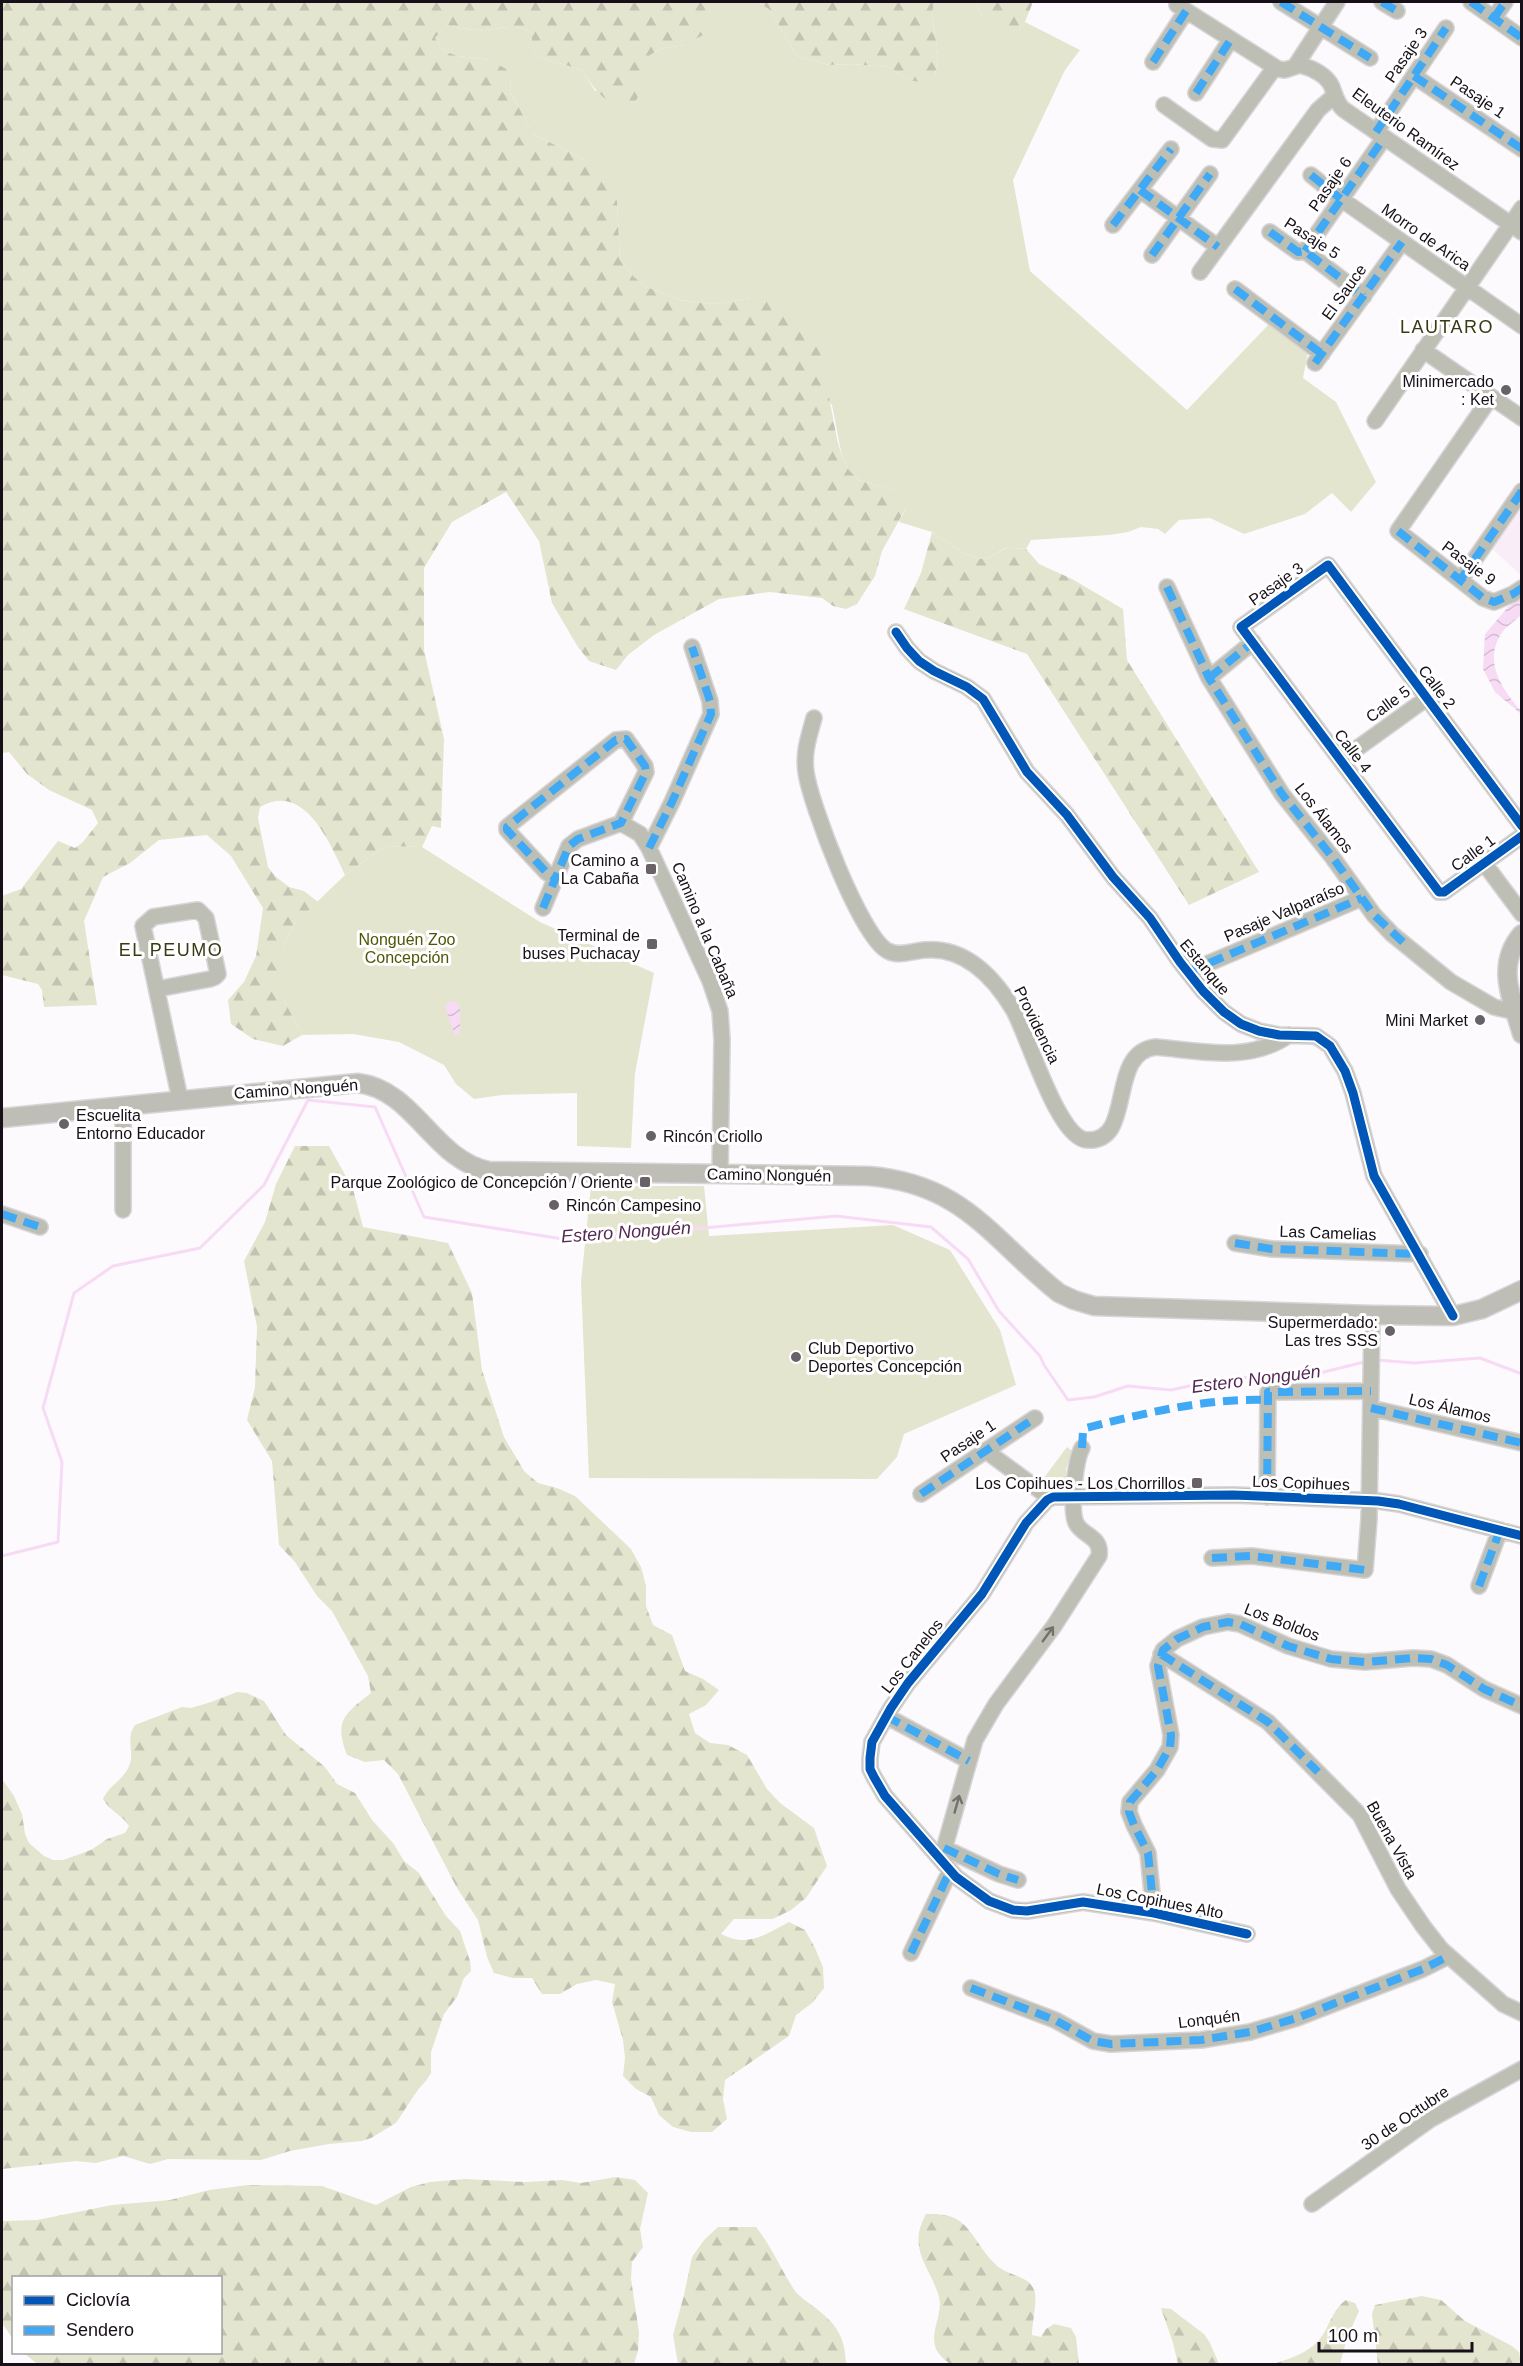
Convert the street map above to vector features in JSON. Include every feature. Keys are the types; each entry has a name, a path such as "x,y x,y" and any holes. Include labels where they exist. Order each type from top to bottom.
{"main road":[{"path":"1521,934 1511,949 1506,968 1521,1034"},
{"name":"Camino Nonguén","path":"2,1118 349,1083 366,1084 394,1096 447,1150 461,1161 479,1168 500,1171 869,1176 923,1186 963,1207 1059,1293 1083,1304 1372,1316 1454,1316 1482,1309 1521,1290"}],"street":[{"path":"1281,2 1370,58"},
{"path":"1153,62 1181,8 1275,68 1285,69 1296,65 1337,2"},
{"path":"1382,2 1397,11"},
{"path":"1471,2 1521,38"},
{"path":"1494,18 1505,2"},
{"name":"Pasaje 3","path":"1380,135 1414,76 1446,28"},
{"path":"1196,93 1231,39"},
{"name":"Eleuterio Ramírez","path":"1296,65 1304,66 1329,81 1337,103 1343,109 1516,228"},
{"path":"1164,105 1212,139 1222,140 1275,68"},
{"name":"Pasaje 1","path":"1414,76 1521,149"},
{"path":"1200,272 1318,110 1335,95"},
{"name":"Pasaje 6","path":"1305,251 1341,199 1380,135"},
{"path":"1113,225 1171,148"},
{"path":"1152,255 1210,174"},
{"name":"Morro de Arica","path":"1311,176 1521,326"},
{"path":"1140,190 1218,247"},
{"path":"1375,420 1467,288 1516,228 1521,208"},
{"name":"Pasaje 5","path":"1270,232 1298,252 1305,251 1364,296"},
{"name":"El Sauce","path":"1235,289 1318,359 1402,242"},
{"path":"1423,350 1521,418"},
{"name":"Pasaje 9","path":"1491,397 1398,531 1483,598 1494,602 1521,588"},
{"path":"1461,579 1521,491"},
{"name":"Pasaje 3","path":"1241,627 1328,565"},
{"name":"Calle 2","path":"1328,565 1521,826"},
{"name":"Los Álamos","path":"1167,587 1209,678 1282,794 1374,915 1392,934 1451,982 1494,1007 1516,1012"},
{"name":"Calle 4","path":"1241,627 1441,892"},
{"name":"Estanque","path":"897,632 907,648 920,661 934,671 967,687 983,699 1027,772 1067,815 1113,877 1144,910 1188,972 1216,1004 1241,1024 1259,1031 1316,1036 1330,1046 1353,1093 1374,1176 1454,1316"},
{"path":"1209,678 1253,642"},
{"path":"649,848 711,714 710,701 692,647"},
{"name":"Calle 5","path":"1341,760 1426,698"},
{"name":"Providencia","path":"814,718 805,757 806,773 822,830 868,931 882,948 893,953 947,951 964,957 982,970 1000,990 1014,1012 1058,1112 1075,1136 1090,1140 1101,1137 1107,1132 1118,1112 1129,1066 1136,1055 1146,1049 1156,1047 1248,1053 1266,1048 1289,1035"},
{"path":"543,908 569,846 578,839 621,823 645,772 645,766 626,739 621,738 574,771 507,827 507,830 546,872 555,878"},
{"name":"Camino a la Cabaña","path":"621,823 640,834 649,848 710,981 720,1011 722,1040 720,1175"},
{"name":"Calle 1","path":"1441,892 1521,836"},
{"name":"Calle 1","path":"1484,863 1521,914"},
{"name":"Pasaje Valparaíso","path":"1188,972 1362,898"},
{"path":"157,989 210,979 218,974 206,918 198,910 153,917 143,927 180,1099"},
{"path":"123,1106 123,1210"},
{"path":"2,1214 40,1227"},
{"name":"Las Camelias","path":"1235,1243 1272,1249 1420,1254"},
{"path":"1212,1557 1252,1556 1365,1570 1369,1500 1372,1316"},
{"path":"1267,1497 1268,1392 1371,1391"},
{"name":"Los Álamos","path":"1371,1408 1521,1443"},
{"name":"Pasaje 1","path":"921,1494 1035,1418"},
{"path":"911,1953 945,1860 975,1740 996,1704 1054,1626 1099,1556 1100,1548 1097,1541 1076,1523 1075,1467 1082,1448"},
{"path":"987,1451 1050,1498 1075,1496"},
{"name":"Los Copihues","path":"1075,1496 1369,1500 1399,1504 1521,1536"},
{"name":"Los Canelos","path":"945,1860 885,1796 870,1768 872,1742 908,1683 982,1594 1026,1524 1050,1498"},
{"path":"1479,1586 1500,1530"},
{"name":"Los Boldos","path":"1161,1654 1170,1644 1196,1629 1212,1624 1234,1623 1288,1646 1331,1659 1365,1662 1413,1658 1431,1659 1447,1665 1484,1689 1521,1706"},
{"path":"1154,1913 1148,1853 1130,1812 1130,1802 1157,1770 1170,1747 1171,1735 1158,1673 1161,1654"},
{"name":"Buena Vista","path":"1161,1654 1268,1722 1356,1810 1398,1889 1423,1926 1449,1956 1503,2004 1521,2013"},
{"path":"886,1716 969,1761"},
{"path":"945,1860 1018,1880"},
{"name":"Los Copihues Alto","path":"945,1860 977,1894 1013,1910 1027,1911 1083,1902 1154,1913 1247,1934"},
{"name":"Lonquén","path":"971,1988 1063,2023 1097,2042 1112,2044 1201,2040 1242,2033 1297,2018 1424,1969 1449,1956"},
{"name":"30 de Octubre","path":"1312,2204 1431,2119 1521,2069"}],"shaded area":[{"path":"1521,497 1521,575 1488,545"}],"green space":[{"path":"2,2 704,2 708,22 703,35 684,45 660,49 650,55 640,94 633,105 615,104 608,101 597,91 582,70 539,57 532,47 532,33 521,28 480,30 446,25 435,38 444,51 458,56 490,60 506,69 510,76 511,93 533,134 585,160 606,180 617,201 620,260 634,277 647,287 679,300 714,304 751,298 770,299 803,322 821,355 837,439 842,457 849,470 859,480 892,490 899,495 906,508 882,551 875,576 857,604 846,609 833,606 822,598 770,592 719,599 654,635 628,655 616,670 589,661 578,647 552,603 539,541 506,492 452,522 424,568 424,650 444,739 441,828 432,826 422,847 385,846 345,875 323,833 303,809 290,802 276,801 260,807 258,818 268,867 289,887 304,891 318,902 295,923 283,947 283,998 302,1035 283,1046 253,1039 231,1024 228,1000 244,982 256,956 263,908 231,856 207,835 159,840 130,863 103,877 84,921 97,1005 44,1007 42,990 38,984 2,975 2,896 21,889 58,841 75,848 98,823 92,810 49,790 27,774 9,752 2,753"},
{"path":"704,2 758,2 770,10 797,56 829,65 889,67 908,80 935,76 938,55 932,14 934,2 975,2 982,15 1019,30 1025,22 1080,50 1065,70 1013,180 1030,271 1187,410 1271,322 1308,352 1303,378 1336,402 1376,482 1351,512 1332,493 1305,514 1244,534 1210,518 1179,520 1165,534 1158,529 1141,527 1109,535 1031,540 1026,549 1007,547 988,558 981,559 965,554 932,532 899,522 906,508 892,490 859,480 849,470 842,457 832,405 751,298 714,304 679,300 647,287 634,277 620,260 617,201 585,160 533,134 511,93 510,76 490,60 458,56 444,51 435,38 445,25 480,30 521,28 532,33 532,47 539,57 582,70 595,91 644,72 650,55 660,49 684,45"},
{"path":"758,2 934,2 932,14 938,55 935,76 927,83 908,80 889,67 829,65 797,56 770,10"},
{"path":"975,2 1033,2 1019,30 1003,31 982,15"},
{"path":"932,532 965,554 981,559 988,558 1008,547 1026,549 1039,564 1072,579 1123,609 1127,660 1259,872 1189,905 1027,654 904,609 921,573"},
{"name":"Nonguén Zoo Concepción","path":"385,846 422,847 540,922 654,973 635,1073 631,1148 577,1146 577,1093 502,1095 474,1099 456,1084 444,1065 399,1042 353,1034 302,1035 283,998 283,947 295,923 345,875"},
{"path":"295,1146 329,1146 353,1189 363,1227 448,1243 472,1293 482,1370 504,1437 524,1471 538,1483 575,1496 631,1549 641,1567 646,1586 646,1606 653,1625 672,1635 685,1671 719,1690 706,1705 689,1714 695,1733 710,1743 728,1745 747,1755 767,1789 780,1803 814,1828 827,1866 806,1898 791,1910 773,1919 734,1919 721,1934 748,1940 764,1935 789,1922 805,1930 823,1967 824,1988 812,2003 796,2015 789,2036 725,2080 723,2099 727,2119 712,2132 691,2132 673,2127 659,2115 651,2097 636,2089 623,2076 625,2058 623,2040 612,2002 615,1984 596,1980 577,1984 560,1994 542,1994 532,1978 513,1978 494,1973 487,1957 478,1920 457,1888 398,1774 384,1760 365,1762 347,1755 341,1734 342,1726 348,1713 371,1693 368,1676 332,1611 317,1596 295,1562 279,1545 272,1461 247,1420 255,1387 257,1327 244,1261 265,1222 276,1184"},
{"name":"Club Deportivo Deportes Concepción","path":"591,1186 704,1186 709,1236 893,1225 950,1250 1000,1330 1016,1385 904,1434 897,1457 877,1479 589,1478 581,1282"},
{"path":"1067,1447 1072,1451 1066,1469 1067,1488 1059,1487 1048,1490 1040,1483"},
{"path":"237,1692 247,1693 264,1701 286,1735 325,1767 337,1784 355,1793 372,1820 393,1843 404,1861 419,1873 446,1916 460,1931 471,1971 464,1978 457,1997 444,2014 431,2052 431,2073 396,2123 362,2141 290,2151 261,2160 168,2159 150,2164 123,2156 96,2163 76,2161 2,2169 2,1779 14,1796 22,1814 29,1843 44,1856 53,1860 63,1860 91,1850 107,1839 125,1833 129,1826 103,1799 129,1766 131,1761 130,1740 135,1725 182,1707 191,1708"},
{"path":"616,2177 635,2180 648,2193 640,2229 643,2247 632,2262 631,2279 639,2332 638,2351 634,2364 37,2364 25,2354 222,2354 222,2276 12,2276 12,2338 2,2323 2,2221 37,2220 112,2205 170,2200 209,2190 248,2185 322,2186 376,2205 411,2187 430,2182 465,2179 525,2182 562,2180 581,2183"},
{"path":"926,2214 947,2215 964,2224 994,2263 1004,2271 1032,2285 1035,2305 1032,2335 1041,2337 1046,2329 1054,2324 1071,2328 1076,2337 1079,2364 950,2364 942,2358 934,2341 939,2297 919,2248 920,2227"},
{"path":"718,2227 756,2227 795,2291 828,2319 838,2331 844,2345 846,2364 678,2364 673,2335 692,2257 704,2240"},
{"path":"1422,2296 1441,2300 1465,2321 1512,2346 1519,2352 1521,2363 1378,2364 1372,2314 1375,2305"},
{"path":"1346,2300 1355,2303 1359,2311 1347,2338 1340,2364 1273,2364 1298,2355 1315,2345 1337,2309"},
{"path":"1161,2308 1171,2309 1204,2334 1219,2364 1178,2364"}],"water":[{"path":"1521,598 1521,615 1501,634 1494,655 1495,666 1502,685 1521,714 1495,692 1483,669 1485,634 1508,607"},
{"path":"450,1001 460,1006 460,1033 455,1036 445,1007"}],"waterway":[{"name":"Estero Nonguén","path":"2,1556 58,1542 62,1462 43,1408 74,1293 113,1266 200,1248 264,1185 308,1100 375,1107 424,1217 569,1240 836,1216 931,1227 968,1259 999,1311 1040,1356 1068,1400 1094,1397 1128,1386 1171,1390 1221,1379 1320,1373 1368,1361"},
{"name":"Estero Nonguén","path":"1377,1360 1414,1363 1480,1358 1522,1374"}],"marked path":[{"path":"1281,2 1370,58"},
{"path":"1382,2 1397,11"},
{"path":"1471,2 1522,38"},
{"path":"1494,18 1505,2"},
{"path":"1153,62 1186,11"},
{"path":"1376,132 1446,28"},
{"path":"1196,93 1231,39"},
{"path":"1414,76 1522,149"},
{"path":"1305,251 1384,138"},
{"path":"1113,225 1171,149"},
{"path":"1152,255 1210,174"},
{"path":"1311,175 1341,199"},
{"path":"1140,190 1218,247"},
{"path":"1270,232 1298,252 1305,251 1364,296"},
{"path":"1315,363 1402,242"},
{"path":"1235,289 1322,354"},
{"path":"1461,579 1522,491"},
{"path":"1398,531 1483,598 1494,602 1522,588"},
{"path":"1167,587 1209,678 1282,794 1333,858 1374,915 1404,943"},
{"path":"1209,678 1253,642"},
{"path":"649,848 711,714 710,701 692,647"},
{"path":"543,908 569,846 578,839 621,823 646,772 645,766 626,739 616,740 507,827 507,830 546,872 555,878"},
{"path":"1188,972 1362,898"},
{"path":"2,1214 40,1227"},
{"path":"1235,1243 1272,1249 1420,1254"},
{"path":"1267,1497 1268,1392 1371,1391"},
{"path":"1082,1448 1083,1431 1086,1428 1199,1404 1268,1400"},
{"path":"1371,1408 1522,1443"},
{"path":"921,1494 1035,1418"},
{"path":"1479,1586 1500,1530"},
{"path":"1212,1558 1252,1556 1365,1570"},
{"path":"1154,1913 1148,1853 1129,1812 1130,1802 1157,1770 1170,1747 1171,1735 1158,1666 1163,1650 1177,1639 1203,1627 1228,1622 1240,1624 1288,1646 1331,1659 1365,1662 1413,1658 1431,1659 1447,1665 1484,1689 1522,1706"},
{"path":"1161,1654 1268,1722 1318,1772"},
{"path":"886,1716 969,1761"},
{"path":"944,1848 999,1874 1018,1880"},
{"path":"911,1953 950,1871"},
{"path":"971,1988 1055,2020 1093,2041 1111,2044 1201,2040 1250,2032 1297,2018 1423,1969 1449,1956"}],"cycle path":[{"path":"1522,826 1328,565 1241,627 1439,892 1444,892 1522,836"},
{"path":"896,632 919,661 967,687 983,699 1027,772 1067,815 1113,877 1150,918 1203,991 1224,1012 1241,1024 1259,1031 1279,1035 1316,1036 1330,1046 1345,1071 1353,1093 1374,1176 1453,1316"},
{"path":"1247,1934 1154,1913 1083,1902 1027,1911 1013,1910 989,1901 956,1877 885,1796 874,1777 870,1769 872,1742 891,1708 908,1683 982,1594 1026,1523 1047,1500 1053,1497 1233,1495 1378,1501 1399,1504 1522,1536"}],"place":[{"name":"Minimercado : Ket","path":"1506,390"},
{"name":"Camino a La Cabaña","path":"651,869"},
{"name":"Terminal de buses Puchacay","path":"652,944"},
{"name":"Mini Market","path":"1480,1020"},
{"name":"Escuelita Entorno Educador","path":"64,1124"},
{"name":"Rincón Criollo","path":"651,1136"},
{"name":"Parque Zoológico de Concepción / Oriente","path":"645,1182"},
{"name":"Rincón Campesino","path":"554,1205"},
{"name":"Supermerdado: Las tres SSS","path":"1390,1331"},
{"name":"Club Deportivo Deportes Concepción","path":"796,1357"},
{"name":"Los Copihues - Los Chorrillos","path":"1197,1483"}],"district":[{"name":"LAUTARO","path":"1447,327"},
{"name":"EL PEUMO","path":"171,950"}]}
